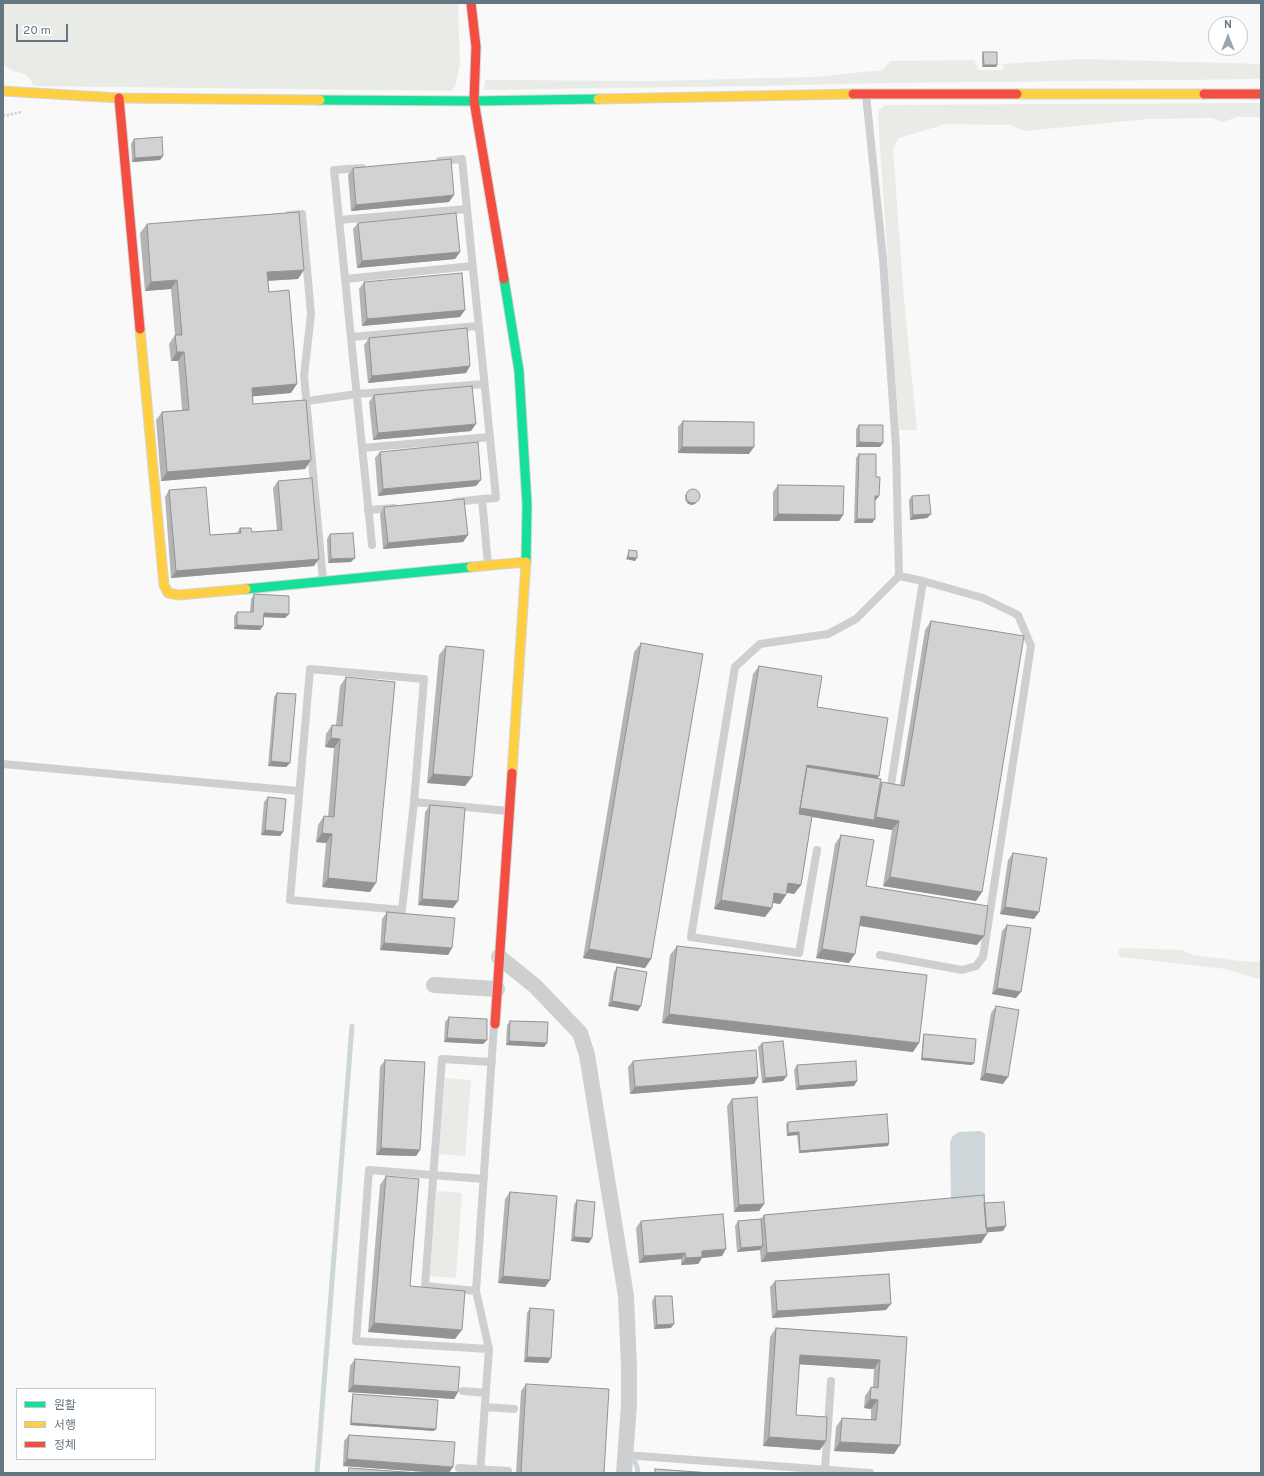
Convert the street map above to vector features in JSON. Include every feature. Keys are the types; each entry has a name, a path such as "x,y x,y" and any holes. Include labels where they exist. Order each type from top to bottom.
{"street":[{"path":"471,3 476,46 474,101 519,371 527,505 526,562 495,1024"},
{"path":"3,91 119,98 474,101 866,94 1261,94"},
{"path":"119,98 135,226 164,585 168,593 179,595 526,562"},
{"path":"499,956 535,986 580,1034 587,1055 626,1296 629,1404 624,1473"},
{"path":"434,985 497,989"}],"lane":[{"path":"817,850 799,953 691,937 736,667 760,644 828,634 856,619 899,576 896,448 883,259 866,94"},
{"path":"430,162 462,159 496,498 444,503"},
{"path":"372,545 334,170 374,166"},
{"path":"339,220 467,209"},
{"path":"279,216 302,214 311,314 304,376 323,581"},
{"path":"345,279 472,266"},
{"path":"351,338 478,326"},
{"path":"307,401 357,394 484,384"},
{"path":"362,448 490,437"},
{"path":"482,499 488,565"},
{"path":"368,510 399,507"},
{"path":"880,955 962,970 976,966 983,957 1031,646 1018,615 983,598 924,581 899,576"},
{"path":"891,785 924,581"},
{"path":"310,669 424,679 414,802 402,910 290,900 310,669"},
{"path":"3,764 299,791"},
{"path":"414,802 509,811"},
{"path":"480,1471 489,1349 476,1291 495,1024"},
{"path":"476,1291 425,1286 442,1059 492,1062"},
{"path":"484,1179 369,1170 356,1341 489,1349"},
{"path":"825,1470 831,1381"},
{"path":"463,1391 486,1393"},
{"path":"485,1407 514,1409"},
{"path":"625,1455 870,1473"},
{"path":"459,1468 480,1471 508,1471"}],"path":[{"path":"3,116 21,113"}],"shaded area":[{"path":"3,3 458,3 460,64 455,87 450,91 33,86 32,82 25,74 13,71 3,65"},
{"path":"1080,59 1261,64 1261,79 889,83 484,90 485,80 652,81 815,77 883,70 890,61 974,60 979,70 1003,70 1003,64"},
{"path":"1261,103 1261,117 1237,117 1223,122 1212,118 1148,119 1025,131 1011,125 946,124 899,138 893,149 904,300 917,430 899,430 878,115 879,110 885,105"},
{"path":"1120,948 1182,950 1193,955 1240,961 1258,962 1261,959 1261,980 1226,969 1120,957 1118,953"},
{"path":"445,1078 471,1080 465,1156 439,1154"},
{"path":"981,1131 985,1134 985,1197 982,1202 951,1199 950,1142 952,1137 958,1132"},
{"path":"437,1191 462,1193 456,1278 430,1276"}],"building":[{"path":"983,52 997,52 997,65 984,65"},
{"path":"162,137 163,156 135,158 134,139"},
{"path":"451,159 454,195 356,205 353,168"},
{"path":"299,212 304,270 267,272 269,292 289,290 297,384 252,388 253,404 306,400 311,460 167,472 162,412 189,410 184,352 177,352 175,335 182,335 177,280 151,282 147,224"},
{"path":"456,213 460,252 362,261 358,223"},
{"path":"462,273 465,310 367,319 364,282"},
{"path":"467,328 470,366 372,376 369,338"},
{"path":"472,386 476,424 378,433 374,395"},
{"path":"683,421 754,422 754,447 682,447"},
{"path":"859,425 883,425 883,443 859,442"},
{"path":"478,442 481,480 383,489 380,452"},
{"path":"859,454 876,454 876,477 880,477 879,496 875,496 875,519 857,519"},
{"path":"312,478 319,559 176,571 169,490 206,487 210,535 241,533 240,528 251,528 252,532 282,530 278,481"},
{"path":"778,485 844,486 843,515 778,514"},
{"path":"693,489 698,491 700,496 698,501 693,503 688,501 686,496 688,491"},
{"path":"929,495 931,514 913,515 912,496"},
{"path":"464,499 468,535 388,543 384,507"},
{"path":"353,533 355,558 331,559 330,534"},
{"path":"629,550 637,551 637,558 628,557"},
{"path":"254,594 289,596 289,614 264,613 263,626 237,625 237,612 253,612"},
{"path":"931,621 1024,636 982,892 890,877 899,821 876,817 882,782 904,786"},
{"path":"641,643 703,654 651,959 589,949"},
{"path":"446,646 484,650 472,777 433,774"},
{"path":"759,666 822,676 817,707 888,718 879,776 807,765 799,814 812,816 801,885 788,883 786,895 774,893 772,908 721,900"},
{"path":"346,677 395,682 376,883 328,878 332,834 322,833 324,816 334,817 340,739 331,738 332,725 342,726"},
{"path":"277,693 296,694 290,763 271,761"},
{"path":"807,767 881,779 874,820 800,808"},
{"path":"268,797 286,799 283,832 265,830"},
{"path":"430,805 465,808 458,901 422,899"},
{"path":"841,835 874,840 866,886 988,906 984,936 861,916 855,954 822,949"},
{"path":"1013,853 1047,858 1039,912 1005,907"},
{"path":"387,912 455,918 452,948 384,943"},
{"path":"1007,925 1031,928 1021,992 997,988"},
{"path":"677,946 927,975 919,1043 669,1014"},
{"path":"617,967 647,972 641,1006 612,1001"},
{"path":"996,1006 1019,1010 1008,1077 985,1073"},
{"path":"449,1017 487,1019 487,1040 447,1038"},
{"path":"510,1021 548,1022 547,1043 509,1041"},
{"path":"924,1034 976,1039 974,1063 922,1058"},
{"path":"783,1041 787,1076 765,1078 762,1043"},
{"path":"756,1050 758,1077 635,1087 633,1061"},
{"path":"385,1060 425,1062 420,1150 381,1148"},
{"path":"856,1061 857,1081 799,1086 797,1065"},
{"path":"757,1097 764,1204 739,1205 732,1099"},
{"path":"887,1114 889,1143 800,1151 799,1132 788,1133 788,1122"},
{"path":"386,1176 419,1179 410,1286 465,1291 462,1330 374,1323"},
{"path":"510,1192 557,1196 550,1280 503,1276"},
{"path":"984,1195 987,1234 767,1253 764,1215"},
{"path":"577,1200 595,1202 592,1238 574,1237"},
{"path":"1004,1202 1006,1226 986,1228 984,1203"},
{"path":"723,1214 726,1249 702,1251 702,1257 686,1258 685,1253 644,1256 641,1221"},
{"path":"761,1219 763,1246 741,1248 738,1221"},
{"path":"889,1274 891,1304 777,1311 775,1281"},
{"path":"655,1296 672,1296 674,1324 657,1325"},
{"path":"530,1308 554,1310 551,1358 527,1357"},
{"path":"776,1328 907,1337 900,1445 840,1442 842,1418 876,1420 878,1400 870,1399 871,1387 878,1388 880,1360 800,1355 796,1415 827,1417 826,1441 769,1437"},
{"path":"355,1359 460,1367 458,1392 353,1385"},
{"path":"526,1384 609,1389 604,1473 521,1473"},
{"path":"353,1394 438,1400 436,1429 351,1423"},
{"path":"349,1435 455,1442 453,1467 347,1459"},
{"path":"349,1468 419,1473 348,1473"},
{"path":"655,1469 711,1473 655,1473"}],"waterway":[{"path":"317,1473 352,1026"},
{"path":"635,1462 638,1473"}],"traffic: fast":[{"path":"320,100 474,101 598,99"},
{"path":"504,279 519,371 527,505 526,562"},
{"path":"246,589 471,567"}],"traffic: slow":[{"path":"3,91 119,98 320,100"},
{"path":"598,99 853,94"},
{"path":"1017,94 1204,94"},
{"path":"140,329 164,585 168,593 179,595 246,589"},
{"path":"512,773 526,562"},
{"path":"471,567 526,562"}],"traffic: jam":[{"path":"471,3 476,47 474,101 504,279"},
{"path":"853,94 1017,94"},
{"path":"1204,94 1261,94"},
{"path":"119,98 140,329"},
{"path":"495,1024 512,773"}]}
